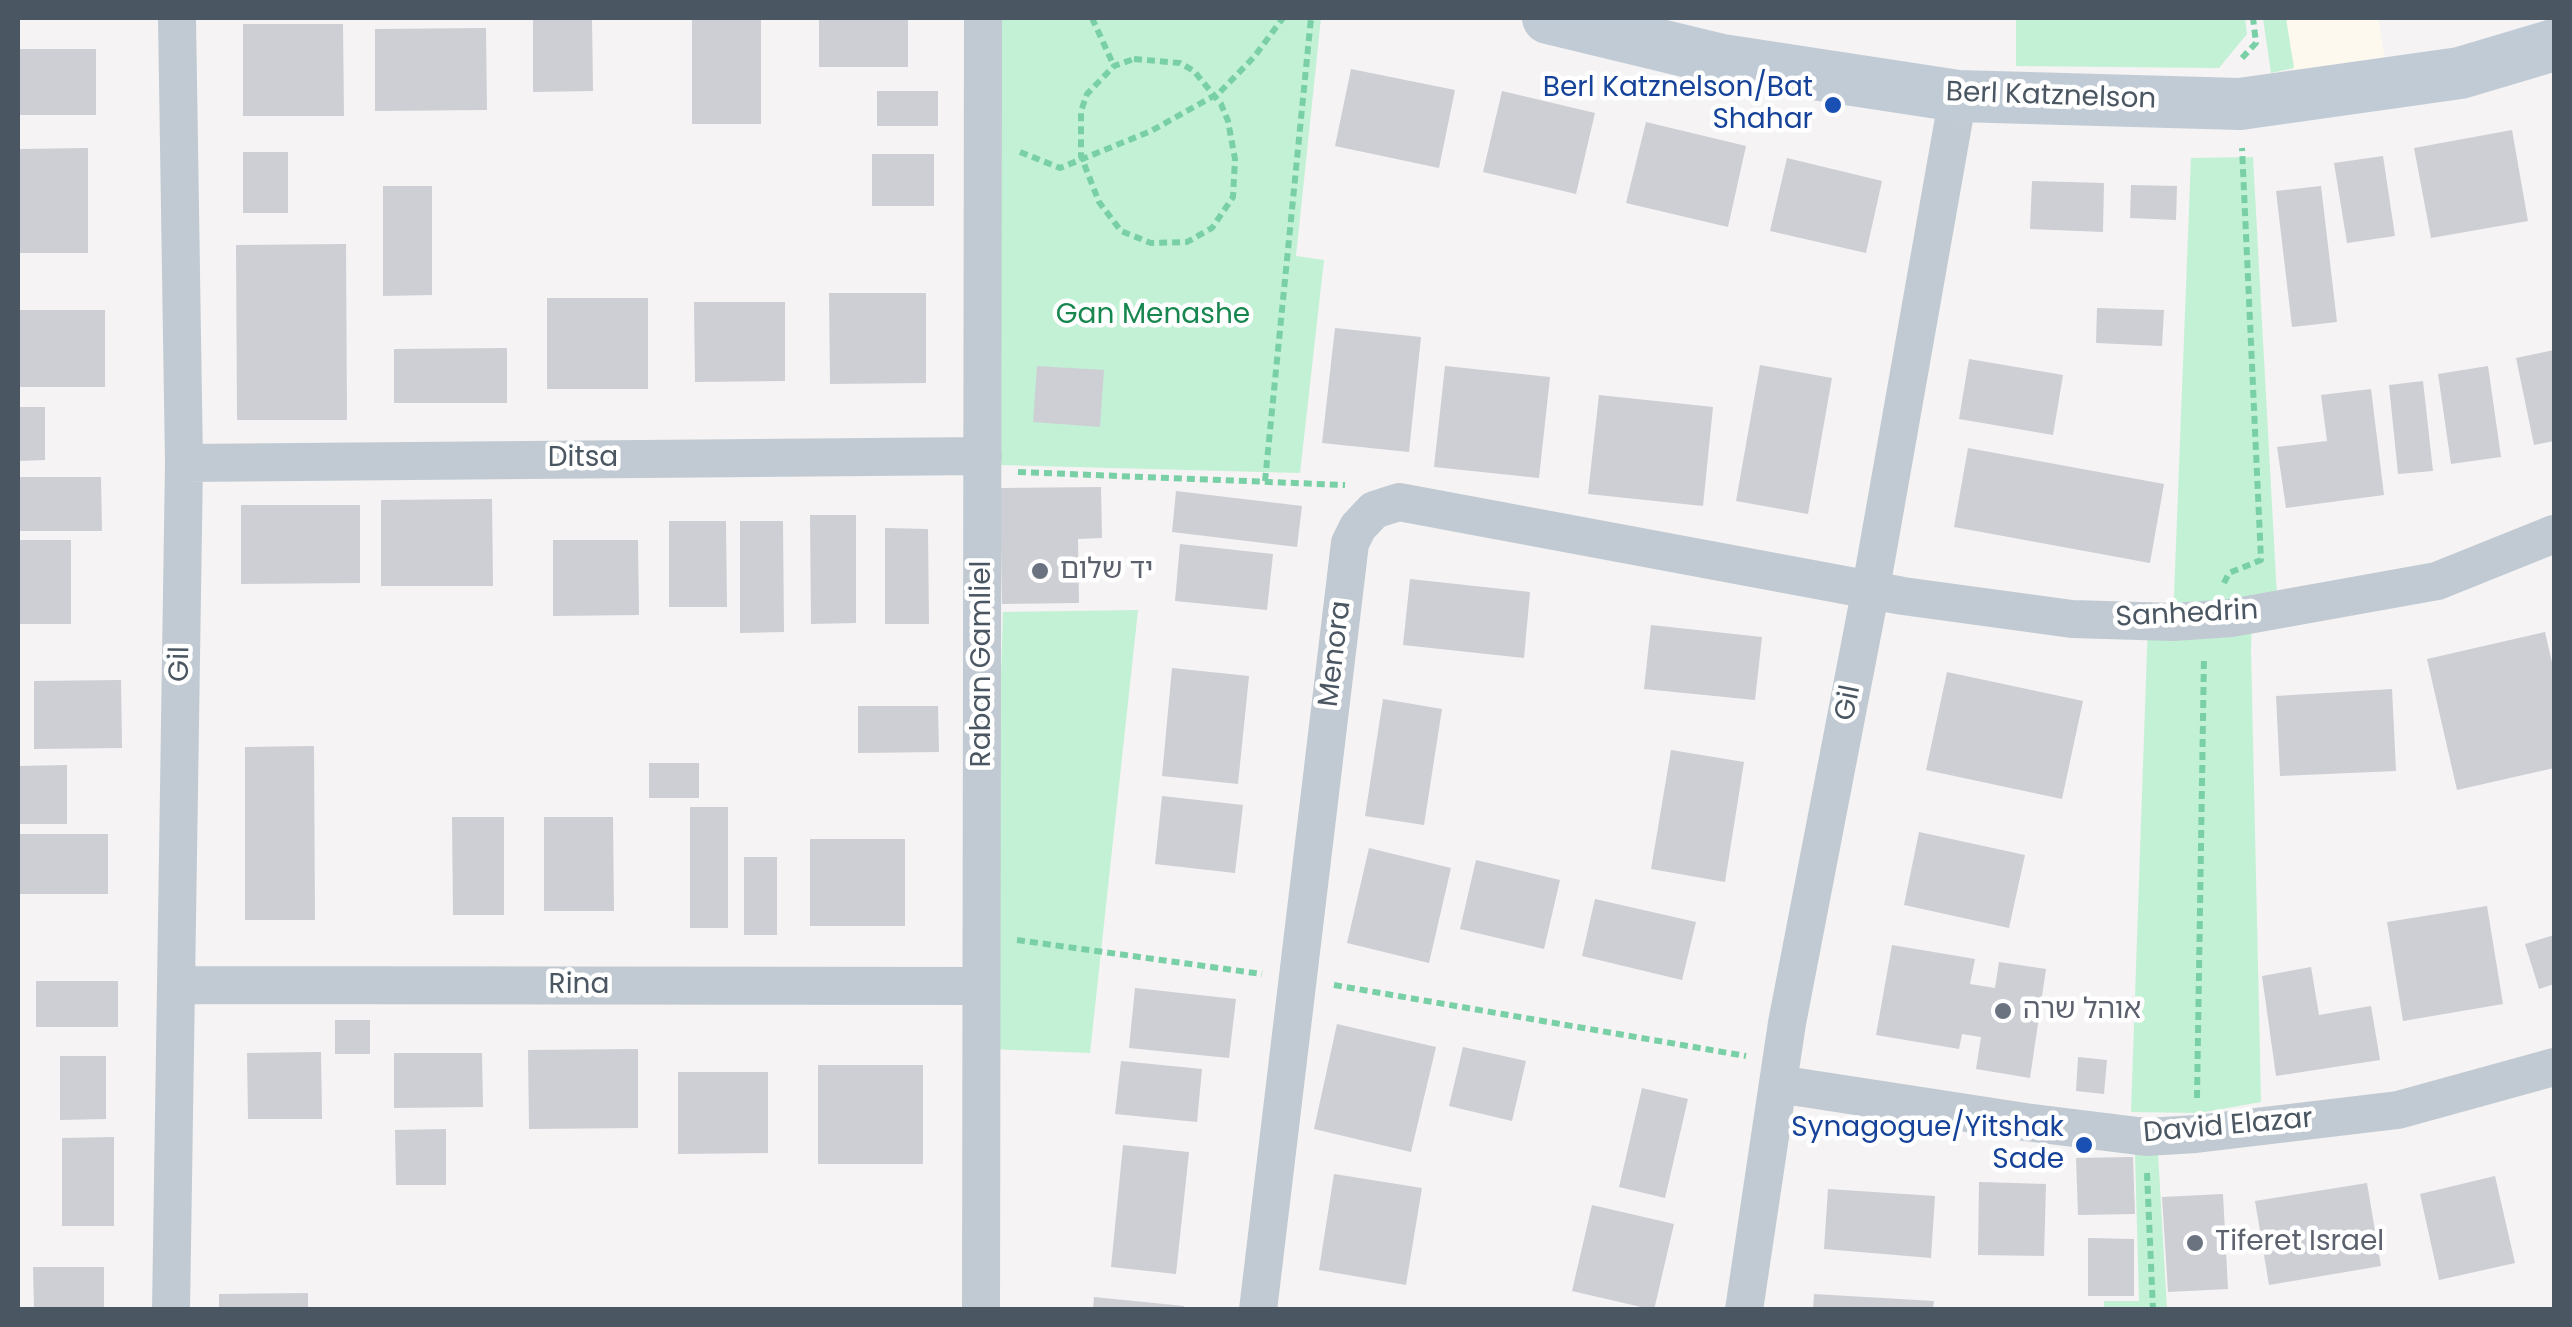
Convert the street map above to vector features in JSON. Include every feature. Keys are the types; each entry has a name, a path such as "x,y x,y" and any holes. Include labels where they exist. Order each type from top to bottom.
{"street":[{"name":"Gil","path":"171,1310 184,462 177,18"},
{"name":"Raban Gamliel","path":"981,1310 983,18"},
{"name":"Berl Katznelson","path":"1548,18 1722,60 1958,96 2240,104 2460,73 2554,46"},
{"name":"Gil","path":"1744,1310 1780,1073 1872,588 1958,96"},
{"name":"Ditsa","path":"184,462 983,463"},
{"path":"1399,502 1872,588"},
{"name":"Menora","path":"1258,1310 1350,543 1374,510 1399,502"},
{"name":"Sanhedrin","path":"1872,588 2072,620 2205,620 2437,580 2554,534"},
{"name":"Rina","path":"176,985 981,986"},
{"name":"David Elazar","path":"1780,1073 2026,1122 2146,1137 2398,1110 2554,1067"}],"path":[{"path":"1092,18 1114,66"},
{"path":"983,134 1054,168 1082,161 1151,131 1214,96 1254,56 1282,18"},
{"path":"1264,481 1310,18"},
{"path":"1134,59 1180,63 1194,71 1214,96 1228,121 1235,160 1233,197 1212,228 1186,242 1151,244 1121,230 1099,202 1082,161 1079,134 1086,94 1114,66 1134,59"},
{"path":"983,463 1337,483 1399,502"},
{"path":"983,936 1297,978 1780,1073"},
{"path":"2146,1137 2154,1310"}],"shaded area":[{"path":"2286,18 2378,18 2385,59 2294,74"}],"green space":[{"name":"Gan Menashe","path":"1000,18 1321,18 1296,256 1324,260 1300,473 999,465"},
{"path":"2016,18 2245,18 2247,34 2219,68 2016,66"},
{"path":"2263,18 2286,18 2294,68 2271,73"},
{"path":"2253,157 2277,597 2252,603 2261,1102 2199,1113 2131,1112 2148,621 2173,621 2191,158"},
{"path":"1138,610 1090,1053 989,1049 1003,612"},
{"path":"2158,1153 2167,1309 2104,1310 2104,1301 2139,1301 2135,1154"}],"building":[{"path":"533,18 592,18 593,91 533,92"},
{"path":"692,18 761,18 761,124 692,124"},
{"path":"819,18 908,18 908,67 819,67"},
{"path":"243,24 343,24 344,116 243,116"},
{"path":"486,28 487,110 375,111 375,29"},
{"path":"18,49 96,49 96,115 18,115"},
{"path":"1351,69 1455,90 1439,168 1335,146"},
{"path":"877,91 938,91 938,126 877,126"},
{"path":"1502,91 1595,113 1576,194 1483,172"},
{"path":"1646,122 1746,146 1728,227 1626,203"},
{"path":"2512,130 2528,221 2431,238 2414,148"},
{"path":"88,148 88,253 20,253 19,149"},
{"path":"243,152 288,152 288,213 243,213"},
{"path":"872,154 934,154 934,206 872,206"},
{"path":"2383,156 2395,236 2347,243 2334,163"},
{"path":"1787,158 1882,181 1866,253 1770,231"},
{"path":"2032,181 2104,183 2103,232 2030,229"},
{"path":"2131,185 2177,186 2176,220 2130,218"},
{"path":"383,186 432,186 432,295 383,296"},
{"path":"2321,186 2337,322 2292,327 2276,191"},
{"path":"346,244 347,420 237,420 236,245"},
{"path":"829,293 926,293 926,383 830,384"},
{"path":"547,298 648,298 648,389 547,389"},
{"path":"694,302 785,302 785,381 695,382"},
{"path":"2097,308 2164,310 2162,346 2096,343"},
{"path":"18,310 105,310 105,387 18,387"},
{"path":"1335,328 1421,337 1409,452 1322,443"},
{"path":"507,348 507,403 394,403 394,349"},
{"path":"2554,350 2554,441 2534,445 2516,358"},
{"path":"1969,359 2063,375 2053,435 1959,419"},
{"path":"1760,365 1832,378 1808,514 1736,501"},
{"path":"1037,366 1104,370 1100,427 1033,422"},
{"path":"1445,366 1550,377 1539,478 1434,467"},
{"path":"2488,366 2501,457 2451,464 2438,374"},
{"path":"2423,381 2433,471 2398,474 2389,385"},
{"path":"2371,389 2384,495 2286,508 2277,447 2327,441 2321,395"},
{"path":"1599,395 1713,407 1703,506 1588,494"},
{"path":"18,407 45,407 45,460 18,461"},
{"path":"1968,448 2164,484 2150,563 1954,527"},
{"path":"18,477 101,477 102,531 18,531"},
{"name":"יד שלום","path":"1101,487 1102,538 1078,539 1079,603 1002,604 1000,488"},
{"path":"1176,491 1302,506 1297,547 1172,532"},
{"path":"492,499 493,586 381,586 381,500"},
{"path":"241,505 360,505 360,583 241,584"},
{"path":"810,515 856,515 856,623 811,624"},
{"path":"669,521 726,521 727,607 669,607"},
{"path":"740,521 783,521 784,632 740,633"},
{"path":"885,528 928,529 929,624 885,624"},
{"path":"18,540 71,540 71,624 18,624"},
{"path":"553,540 638,540 639,615 553,616"},
{"path":"1180,544 1273,554 1267,610 1175,601"},
{"path":"1410,579 1530,592 1524,658 1403,645"},
{"path":"1651,625 1762,637 1755,700 1644,689"},
{"path":"2545,632 2554,671 2554,768 2457,790 2427,659"},
{"path":"1172,668 1249,676 1238,784 1162,776"},
{"path":"1947,672 2083,701 2062,799 1926,770"},
{"path":"121,680 122,748 34,749 34,681"},
{"path":"2392,689 2396,771 2280,776 2276,696"},
{"path":"1383,699 1442,709 1424,825 1365,816"},
{"path":"858,706 938,706 939,752 858,753"},
{"path":"314,746 315,920 245,920 245,747"},
{"path":"1671,750 1744,762 1725,882 1651,869"},
{"path":"649,763 699,763 699,798 649,798"},
{"path":"67,765 67,824 18,824 18,766"},
{"path":"1162,796 1243,805 1235,873 1155,864"},
{"path":"690,807 728,807 728,928 690,928"},
{"path":"452,817 504,817 504,915 453,915"},
{"path":"544,817 613,817 614,911 544,911"},
{"path":"1919,832 2025,855 2009,928 1904,905"},
{"path":"18,834 108,834 108,894 18,894"},
{"path":"810,839 905,839 905,926 810,926"},
{"path":"1369,848 1451,868 1429,963 1347,943"},
{"path":"744,857 777,857 777,935 744,935"},
{"path":"1476,860 1560,880 1544,949 1460,929"},
{"path":"1595,899 1696,922 1682,980 1582,956"},
{"path":"2487,906 2503,1004 2403,1021 2387,922"},
{"path":"2554,935 2554,984 2539,989 2525,944"},
{"path":"1892,945 1975,959 1970,984 1995,988 1999,962 2046,969 2030,1078 1976,1069 1981,1037 1962,1034 1959,1049 1876,1035"},
{"path":"2311,967 2319,1015 2371,1006 2380,1060 2276,1076 2262,976"},
{"path":"36,981 118,981 118,1027 36,1027"},
{"path":"1135,988 1236,999 1229,1058 1129,1048"},
{"path":"335,1020 370,1020 370,1054 335,1054"},
{"path":"1337,1024 1436,1047 1411,1152 1314,1129"},
{"path":"1463,1047 1526,1061 1512,1121 1449,1106"},
{"path":"638,1049 638,1128 529,1129 528,1050"},
{"path":"321,1052 322,1119 248,1119 247,1053"},
{"path":"394,1053 482,1053 483,1107 394,1108"},
{"path":"60,1056 106,1056 106,1119 60,1120"},
{"path":"2078,1057 2107,1060 2104,1094 2076,1091"},
{"path":"1121,1061 1202,1069 1197,1122 1115,1114"},
{"path":"818,1065 923,1065 923,1164 818,1164"},
{"path":"678,1072 768,1072 768,1153 678,1154"},
{"path":"1642,1088 1688,1099 1665,1198 1619,1187"},
{"path":"446,1129 446,1185 396,1185 395,1130"},
{"path":"114,1137 114,1226 62,1226 62,1138"},
{"path":"1123,1145 1189,1152 1176,1274 1111,1267"},
{"path":"2133,1157 2135,1214 2078,1215 2076,1158"},
{"path":"1334,1174 1422,1188 1406,1285 1319,1270"},
{"path":"2495,1176 2515,1263 2439,1280 2420,1194"},
{"path":"1979,1182 2046,1184 2044,1256 1978,1255"},
{"path":"2367,1183 2381,1266 2269,1285 2255,1201"},
{"path":"1828,1189 1935,1196 1931,1258 1824,1249"},
{"name":"Tiferet Israel","path":"2223,1194 2228,1289 2168,1292 2162,1197"},
{"path":"1592,1205 1674,1224 1654,1310 1572,1291"},
{"path":"2088,1238 2134,1239 2134,1296 2088,1296"},
{"path":"33,1267 104,1267 104,1310 34,1310"},
{"path":"308,1293 308,1310 219,1310 219,1294"},
{"path":"1814,1294 1934,1301 1933,1310 1813,1310"},
{"path":"1094,1297 1184,1306 1183,1310 1093,1310"}],"place":[{"name":"Berl Katznelson/Bat Shahar","path":"1833,105"},
{"name":"יד שלום","path":"1040,571"},
{"name":"אוהל שרה","path":"2003,1011"},
{"name":"Synagogue/Yitshak Sade","path":"2084,1145"},
{"name":"Tiferet Israel","path":"2195,1243"}]}
